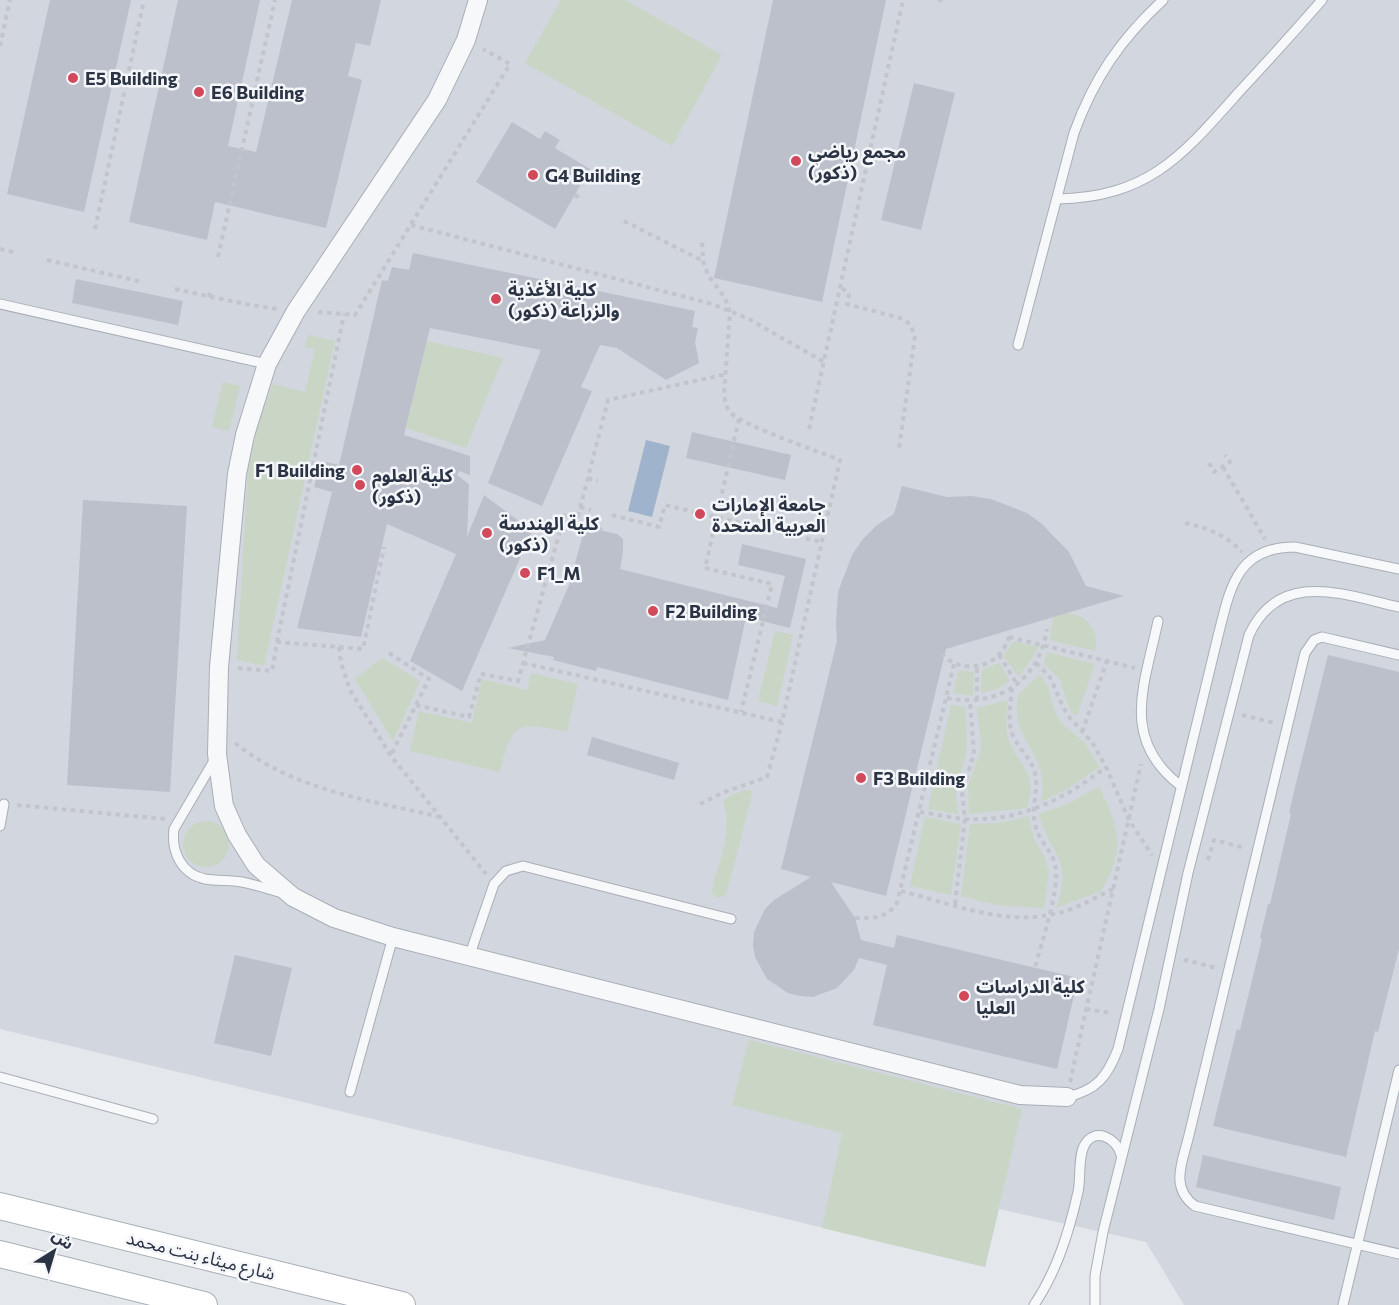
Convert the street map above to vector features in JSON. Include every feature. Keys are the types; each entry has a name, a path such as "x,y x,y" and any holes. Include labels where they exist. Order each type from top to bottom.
{"main road":[{"name":"شارع ميثاء بنت محمد","path":"0,1206 402,1305"},
{"path":"0,1254 204,1305"}],"street":[{"path":"478,0 466,40 437,100 296,310 267,364 245,435 237,474 219,667 217,725 217,754 224,806 237,835 256,865 293,897 334,918 393,937 1020,1095 1067,1097"}],"lane":[{"path":"1018,345 1074,133 1095,82 1125,37 1163,0"},
{"path":"1057,199 1077,199 1116,191 1153,175 1170,164 1200,137 1322,0"},
{"path":"0,304 267,364"},
{"path":"1067,1097 1085,1093 1099,1082 1111,1066 1118,1049 1161,865 1232,584 1239,571 1250,561 1271,549 1295,547 1399,569"},
{"path":"1095,1305 1098,1252 1159,1009 1188,873 1247,642 1259,617 1274,602 1292,593 1312,590 1399,607"},
{"path":"1158,621 1141,711 1142,727 1146,743 1160,767 1181,786"},
{"path":"1399,655 1322,637 1314,640 1305,653 1179,1182 1187,1200 1195,1206 1399,1254"},
{"path":"217,754 206,777 174,829 174,848 177,857 189,872 207,879 243,883 293,897"},
{"path":"0,826 4,804"},
{"path":"469,957 494,884 499,876 514,867 531,867 731,919"},
{"path":"350,1092 393,937"},
{"path":"1343,1305 1399,1070"},
{"path":"0,1077 153,1119"},
{"path":"1034,1305 1051,1276 1062,1248 1078,1191 1083,1146 1097,1136 1105,1136 1119,1147 1121,1155"}],"path":[{"path":"0,46 10,0"},
{"path":"95,230 144,0"},
{"path":"218,257 275,0"},
{"path":"809,429 842,288 903,0"},
{"path":"938,0 945,0"},
{"path":"624,221 703,261"},
{"path":"411,225 712,304 747,318 824,362"},
{"path":"700,804 722,793 768,777 840,460 739,419 731,413 724,395 730,312 725,298 708,275 703,261 702,240"},
{"path":"0,249 17,253"},
{"path":"47,260 142,282"},
{"path":"87,269 88,263"},
{"path":"842,288 849,294 847,304 900,318 910,324 915,336 898,449"},
{"path":"209,297 211,289"},
{"path":"219,667 272,671 344,314"},
{"path":"416,705 469,717 481,674 518,681 565,513 578,516 608,400 727,374"},
{"path":"739,419 705,568 772,584 741,712"},
{"path":"1209,463 1214,472 1230,462 1225,455"},
{"path":"1223,467 1271,549"},
{"path":"588,478 598,482"},
{"path":"612,515 659,526 664,505 822,542"},
{"path":"580,507 591,510"},
{"path":"1185,523 1221,535 1236,546 1250,561"},
{"path":"277,642 363,649 384,547"},
{"path":"947,698 977,700 995,696 1012,688 1036,663 1047,629"},
{"path":"941,654 954,664 977,667 989,663 999,655 1010,635 1043,646 1148,670"},
{"path":"339,647 341,663 350,690 391,756 494,884"},
{"path":"389,653 429,679 391,756"},
{"path":"999,655 1017,684"},
{"path":"1082,732 1107,661"},
{"path":"523,663 782,722"},
{"path":"1036,663 1050,677 1070,718 1092,742 1106,767 1129,820 1142,842 1161,865"},
{"path":"855,918 883,916 893,908 901,891 954,664"},
{"path":"977,667 977,700"},
{"path":"1012,688 1009,721 1011,730 1014,738 1026,753 1035,773 1034,810 1037,833 1051,854 1057,870 1057,880 1035,968"},
{"path":"955,905 964,819 962,792 974,754 970,701"},
{"path":"1241,714 1288,726"},
{"path":"217,725 230,739 261,763 297,780 441,818"},
{"path":"1067,1097 1146,743"},
{"path":"920,812 964,819 1000,818 1034,810 1082,785 1106,767"},
{"path":"4,804 178,820"},
{"path":"1188,873 1203,877 1214,840 1257,851"},
{"path":"901,891 1007,917 1023,918 1069,910 1113,889"},
{"path":"1183,970 1186,960 1229,971"},
{"path":"1086,1009 1111,1015 1114,998 1129,1001"}],"shaded area":[{"name":"جامعة الإمارات العربية المتحدة","path":"0,0 1399,0 1399,1305 1184,1305 1146,1242 999,1209 985,1267 0,1029"}],"green space":[{"path":"561,0 625,0 722,55 672,146 525,63"},
{"path":"308,335 335,341 264,666 237,660 248,470 257,426 273,384 305,392 315,349 305,347"},
{"path":"427,341 503,358 466,448 406,428"},
{"path":"223,382 240,386 229,431 212,427"},
{"path":"1066,613 1086,620 1094,630 1095,651 1050,640 1053,617"},
{"path":"775,631 793,635 777,706 758,701"},
{"path":"1014,641 1038,647 1019,676 1003,656"},
{"path":"1047,652 1095,664 1077,715 1071,713 1060,680 1044,663"},
{"path":"382,658 420,681 393,741 355,679"},
{"path":"999,663 1010,681 997,689 981,693 982,670"},
{"path":"959,670 974,672 973,696 953,693"},
{"path":"531,673 578,684 567,732 538,726 520,729 513,734 508,743 500,772 410,751 419,711 472,723 482,679 527,690"},
{"path":"1040,674 1048,687 1060,722 1085,743 1099,767 1071,787 1041,802 1043,785 1041,771 1019,725 1017,711 1018,695"},
{"path":"1008,700 1006,724 1008,738 1029,777 1030,795 1027,808 969,814 968,786 980,753 981,743 977,708"},
{"path":"951,705 965,707 966,754 956,789 959,814 928,809"},
{"path":"1099,786 1115,826 1117,850 1114,863 1101,891 1056,908 1061,892 1062,867 1043,828 1039,814 1070,803"},
{"path":"745,790 753,791 726,895 718,898 712,893 712,889 726,834 727,823 723,802 729,796"},
{"path":"1029,816 1034,839 1044,856 1049,872 1044,908 996,905 961,896 970,824 1000,823"},
{"path":"925,817 961,824 951,895 910,886"},
{"path":"206,821 222,828 229,844 222,860 206,867 190,860 183,844 190,828"},
{"path":"749,1040 1022,1109 985,1267 822,1228 842,1133 732,1105"}],"water":[{"path":"646,440 670,446 652,517 628,511"}],"building":[{"name":"E5 Building","path":"50,0 131,0 84,212 7,194"},
{"path":"178,0 260,0 228,146 256,152 292,0 381,0 370,46 356,43 348,76 362,80 326,228 215,202 207,240 129,222"},
{"name":"مجمع رياضي (ذكور)","path":"773,0 886,0 822,302 714,278"},
{"path":"914,83 955,93 921,230 881,220"},
{"name":"G4 Building","path":"512,122 540,139 545,131 560,140 555,148 590,169 555,229 476,182"},
{"name":"F1 Building","path":"413,253 695,311 692,327 698,328 695,342 699,363 666,380 617,348 600,345 581,387 592,391 542,506 488,483 541,350 430,328 404,435 470,456 470,475 459,471 457,475 469,484 467,537 484,495 532,531 462,691 410,661 456,554 387,524 361,637 297,628 332,492 314,487 321,461 339,465 382,280 388,281 392,267 409,270"},
{"path":"76,279 183,301 178,325 72,303"},
{"path":"692,432 791,455 785,480 686,458"},
{"name":"F3 Building","path":"902,486 947,497 971,496 991,499 1027,513 1042,524 1069,552 1086,586 1124,596 946,649 886,896 831,882 855,918 861,940 894,948 897,935 1078,978 1057,1069 873,1025 887,965 859,958 854,970 837,988 813,997 788,993 767,979 755,957 754,932 765,909 774,900 811,877 781,869 837,641 838,592 852,555 863,539 877,525 894,514"},
{"path":"83,500 187,506 170,792 67,785"},
{"name":"F2 Building","path":"585,527 617,534 623,539 620,569 777,608 785,576 738,565 742,544 806,559 790,628 746,617 728,700 597,667 596,671 553,660 554,657 508,648 545,640 569,585"},
{"path":"1328,655 1399,672 1399,949 1378,1032 1375,1031 1346,1157 1213,1126 1237,1029 1240,1030 1291,814 1289,813"},
{"path":"592,737 679,763 674,780 587,755"},
{"path":"235,955 292,968 271,1056 214,1043"},
{"path":"1203,1155 1341,1187 1334,1220 1196,1187"}],"place":[{"name":"E5 Building","path":"73,78"},
{"name":"E6 Building","path":"199,92"},
{"name":"مجمع رياضي (ذكور)","path":"796,161"},
{"name":"G4 Building","path":"533,175"},
{"name":"كلية الأغذية والزراعة (ذكور)","path":"496,299"},
{"name":"F1 Building","path":"357,470"},
{"name":"كلية العلوم (ذكور)","path":"360,485"},
{"name":"جامعة الإمارات العربية المتحدة","path":"700,514"},
{"name":"كلية الهندسة (ذكور)","path":"487,533"},
{"name":"F1_M","path":"525,573"},
{"name":"F2 Building","path":"653,611"},
{"name":"F3 Building","path":"861,778"},
{"name":"كلية الدراسات العليا","path":"964,996"}]}
